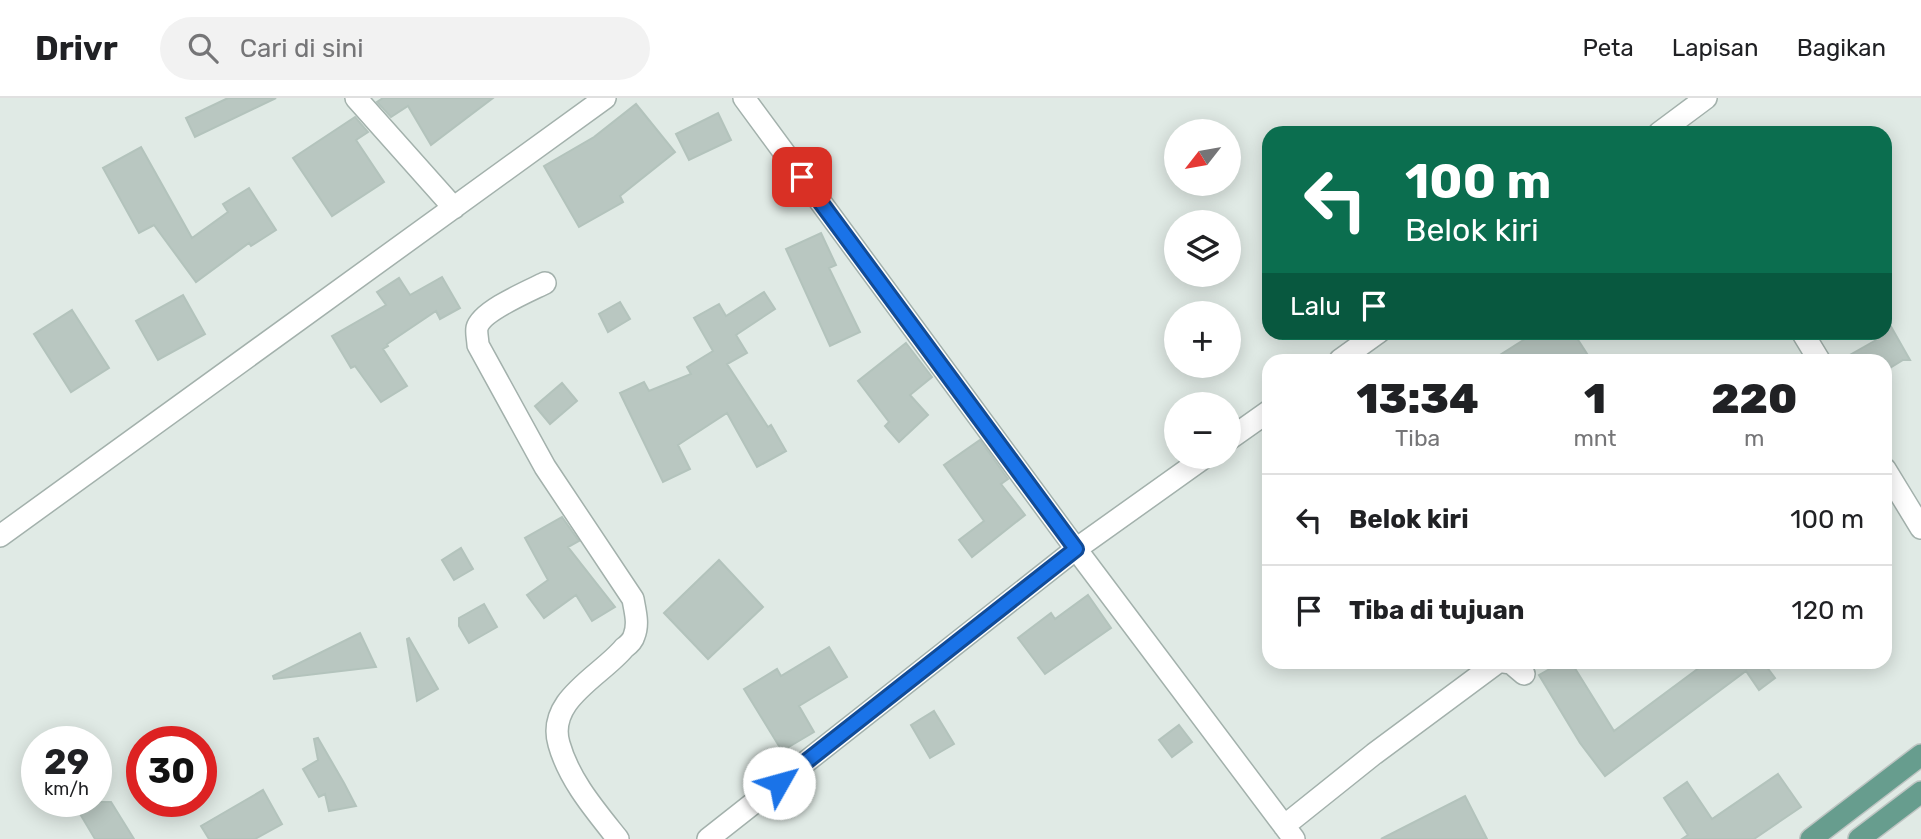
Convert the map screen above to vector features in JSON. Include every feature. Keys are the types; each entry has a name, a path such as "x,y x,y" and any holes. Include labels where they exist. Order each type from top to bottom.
{"main road":[{"path":"1811,839 1921,755"},
{"path":"1859,839 1921,792"}],"street":[{"path":"356,98 454,208"},
{"path":"0,536 606,98"},
{"path":"744,98 1289,833 1374,754 1488,669"},
{"path":"1671,126 1706,98"},
{"path":"545,283 504,304 484,318 477,328 478,345 545,467 633,599 637,620 634,637 617,657 565,704 556,724 559,744 581,792 618,839"},
{"path":"1348,354 1368,340"},
{"path":"1241,431 1262,416"},
{"path":"708,839 1076,549 1188,469"},
{"path":"1892,480 1921,528"},
{"path":"1518,669 1524,674"}],"building":[{"path":"228,98 276,98 195,137 186,118"},
{"path":"383,98 493,98 431,145 408,106 391,117 377,102"},
{"path":"636,104 675,152 620,196 623,202 579,227 544,166 594,137"},
{"path":"718,113 731,140 689,160 676,134"},
{"path":"355,117 368,132 356,140 384,182 332,216 293,158"},
{"path":"141,147 192,238 228,212 223,204 249,188 276,230 251,246 249,243 196,282 154,225 139,233 103,168"},
{"path":"821,233 836,265 829,268 860,332 830,346 786,249"},
{"path":"442,277 460,308 440,319 436,311 387,344 383,349 407,386 381,402 355,366 351,368 332,336 386,305 377,292 399,278 410,295"},
{"path":"764,292 775,309 736,335 747,353 727,364 768,427 771,425 786,451 757,467 727,413 678,445 690,469 663,482 620,393 644,382 649,391 691,374 687,367 713,351 694,318 719,304 726,316"},
{"path":"183,295 205,334 158,360 136,321"},
{"path":"620,302 630,319 608,332 599,314"},
{"path":"72,310 109,368 71,392 34,334"},
{"path":"1892,328 1910,360 1903,360 1892,367 1892,354 1852,354 1876,340 1892,340"},
{"path":"1523,340 1578,340 1587,354 1501,354"},
{"path":"906,343 932,377 910,395 928,415 899,442 885,426 889,422 858,381"},
{"path":"562,383 577,401 550,424 535,406"},
{"path":"980,440 1008,479 1001,484 1025,515 972,557 959,540 984,521 944,465"},
{"path":"562,517 579,541 568,547 615,607 592,621 576,595 544,618 527,595 548,580 525,538"},
{"path":"461,548 473,569 454,580 442,560"},
{"path":"719,560 763,607 708,659 664,613"},
{"path":"1088,595 1111,628 1045,674 1018,638 1051,613 1055,619"},
{"path":"484,604 497,627 469,643 459,626 459,618"},
{"path":"360,633 376,667 274,679 273,676"},
{"path":"409,638 438,689 417,701 407,639"},
{"path":"829,647 847,677 799,706 814,732 782,751 744,689 777,669 781,676"},
{"path":"1550,669 1575,669 1614,731 1698,669 1768,669 1775,678 1759,690 1746,671 1605,776 1580,743 1539,675"},
{"path":"934,711 954,744 930,758 911,725"},
{"path":"1179,725 1192,742 1172,757 1159,740"},
{"path":"318,738 356,806 329,811 325,794 319,797 303,769 318,760 314,739"},
{"path":"1778,774 1801,807 1754,839 1682,839 1688,835 1664,798 1687,782 1712,819"},
{"path":"263,790 282,824 255,839 209,839 201,826"},
{"path":"1465,796 1487,839 1381,839"},
{"path":"112,804 134,839 95,839 82,817 112,817"}],"route":[{"path":"779,783 1076,549 802,177"}]}
